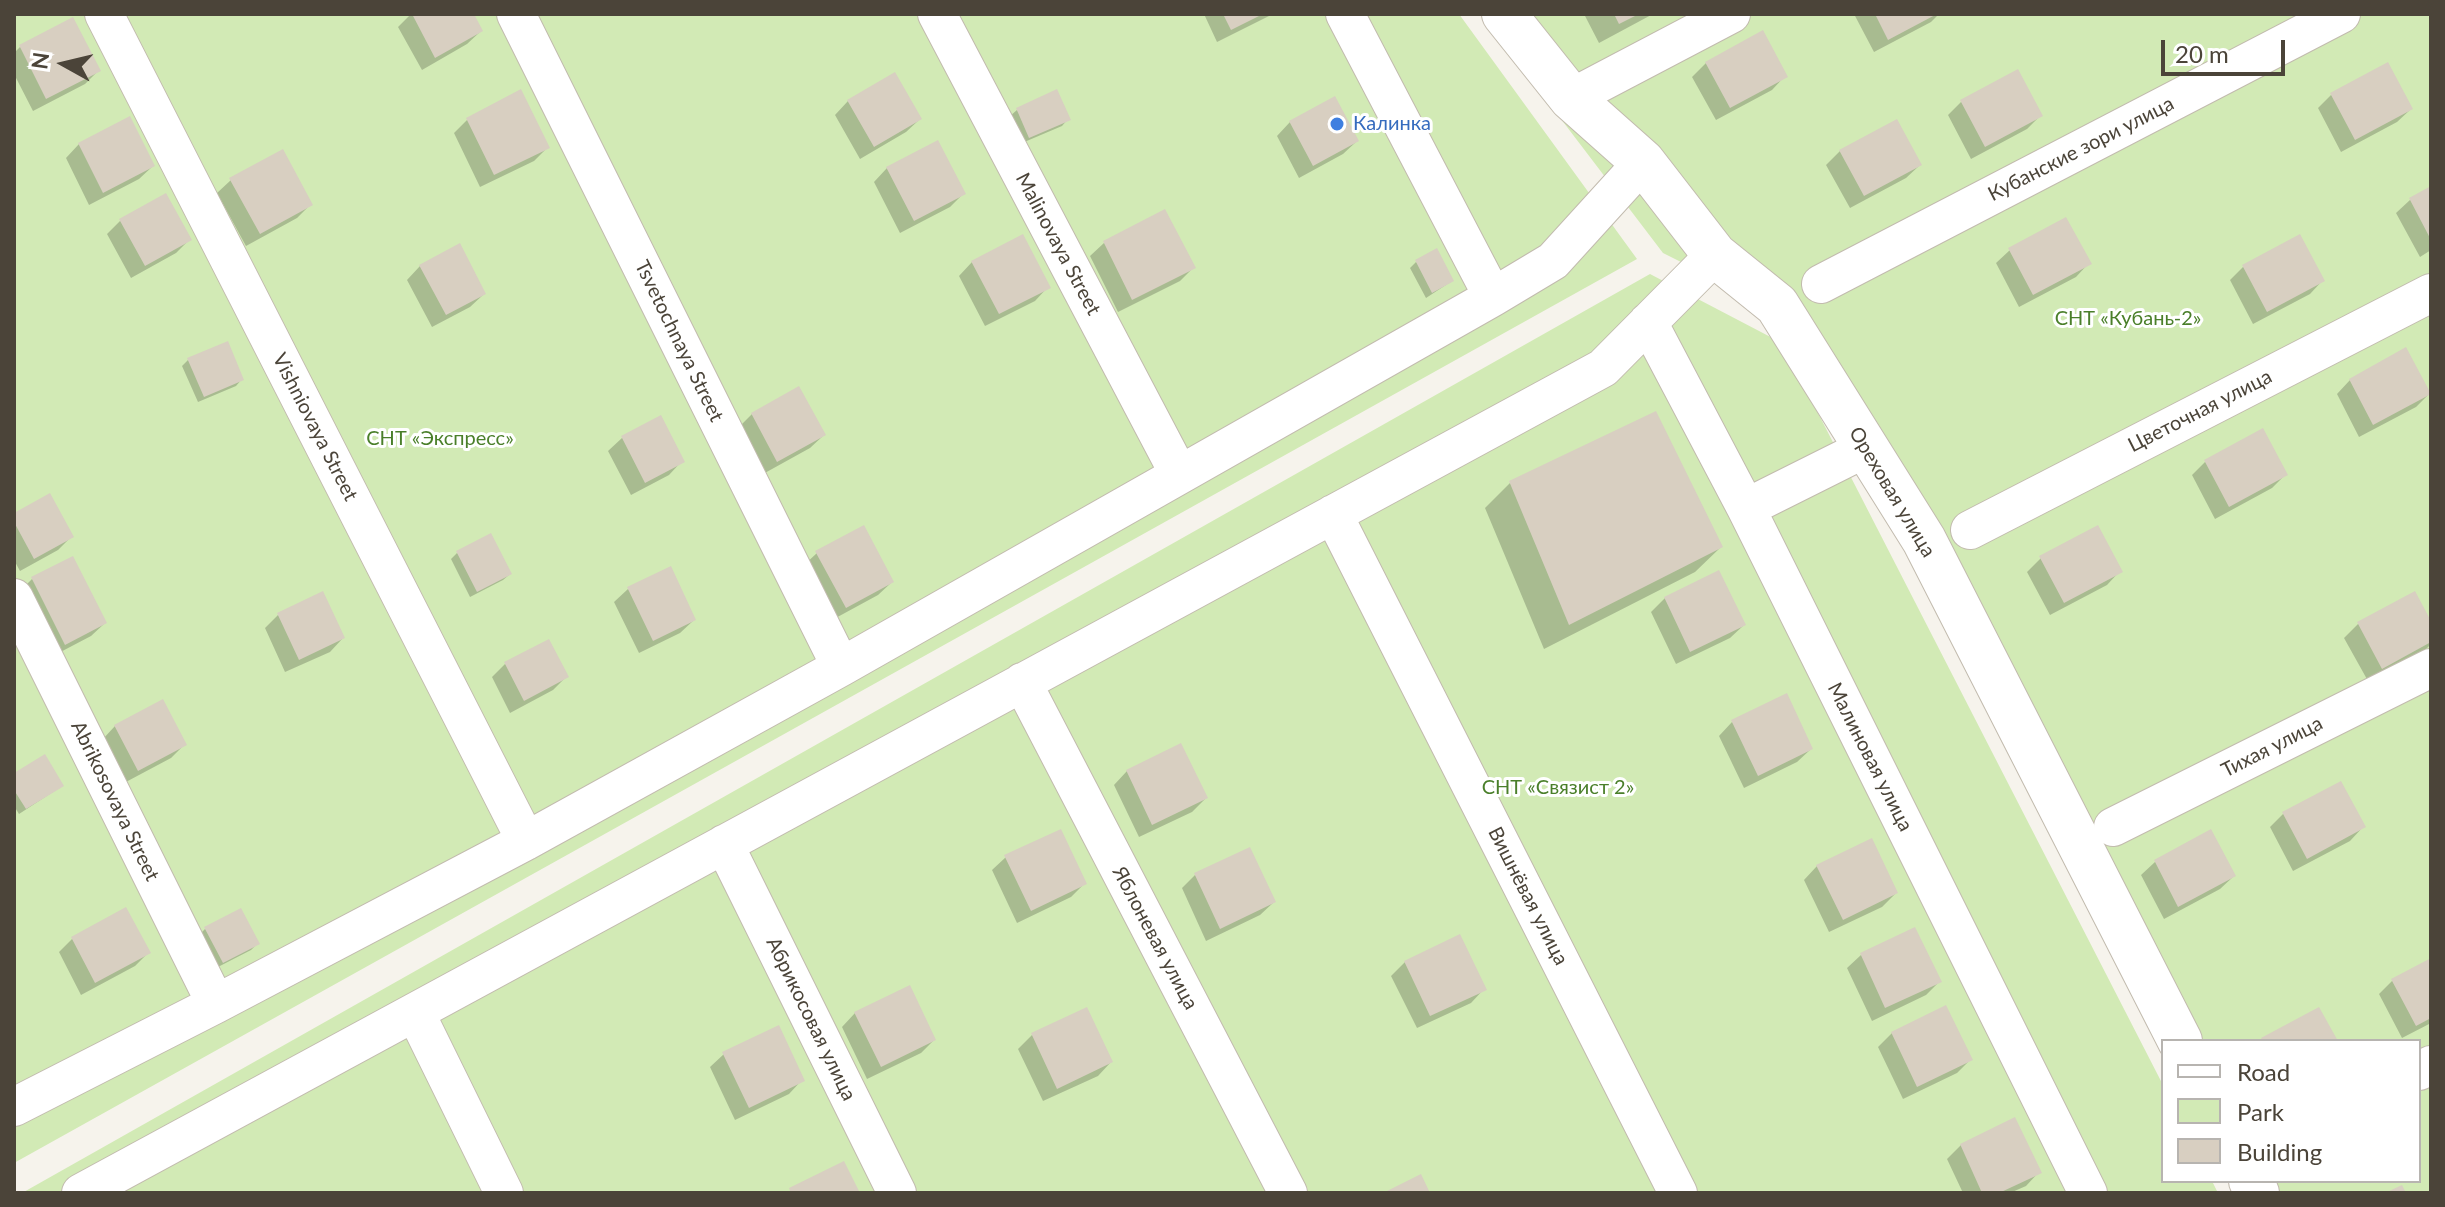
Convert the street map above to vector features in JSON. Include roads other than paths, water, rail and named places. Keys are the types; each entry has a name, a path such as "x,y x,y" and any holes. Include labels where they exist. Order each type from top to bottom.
{"street":[{"name":"Vishniovaya Street","path":"104,14 526,841"},
{"name":"Tsvetochnaya Street","path":"516,14 841,667"},
{"name":"Malinovaya Street","path":"937,14 1179,474"},
{"path":"1345,14 1493,297"},
{"name":"Ореховая улица","path":"1504,14 1571,98 1643,162 1715,255 1777,305 1924,540 2179,1039"},
{"path":"1571,98 1731,14"},
{"name":"Кубанские зори улица","path":"1821,284 2341,14"},
{"path":"14,1107 526,841 841,667 1493,297 1553,261 1643,162"},
{"path":"86,1192 1603,368 1715,255"},
{"name":"Цветочная улица","path":"1970,530 2431,293"},
{"name":"Малиновая улица","path":"1648,322 1746,508 2088,1193"},
{"path":"1746,508 1866,448"},
{"name":"Вишнёвая улица","path":"1333,514 1678,1193"},
{"name":"Abrikosovaya Street","path":"14,598 216,1004"},
{"name":"Тихая улица","path":"2113,827 2431,668"},
{"name":"Яблоневая улица","path":"1022,682 1288,1193"},
{"name":"Абрикосовая улица","path":"724,844 897,1193"},
{"path":"415,1012 504,1193"}],"place":[{"name":"Калинка","path":"1337,124"}],"park label":[{"name":"СНТ «Кубань-2»","path":"2128,319"},
{"name":"СНТ «Экспресс»","path":"440,439"},
{"name":"СНТ «Связист 2»","path":"1558,788"}]}
